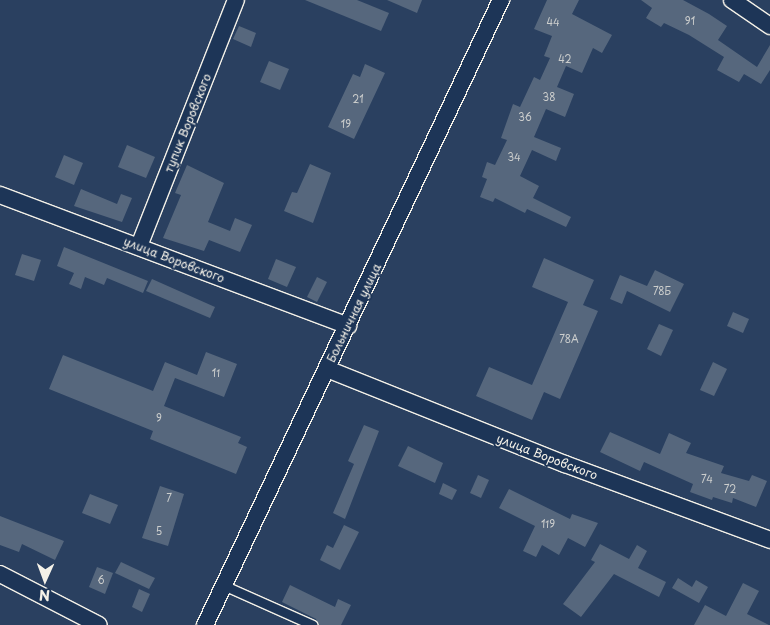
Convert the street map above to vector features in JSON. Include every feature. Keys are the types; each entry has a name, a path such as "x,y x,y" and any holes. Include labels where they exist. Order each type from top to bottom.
{"street":[{"name":"тупик Воровского","path":"139,246 236,0"},
{"name":"Больничная улица","path":"205,625 501,0"},
{"path":"732,0 770,26"},
{"name":"улица Воровского","path":"0,196 139,246 348,326"},
{"name":"улица Воровского","path":"327,369 565,464 770,540"},
{"path":"0,574 99,625"}],"lane":[{"path":"223,585 313,625"}],"building":[{"path":"305,0 357,0 389,13 381,31"},
{"path":"387,0 422,0 417,13"},
{"path":"547,0 579,0 572,14 612,35 602,53 593,48 582,73 566,66 557,87 574,94 565,117 546,109 534,137 561,148 556,161 532,150 520,176 539,186 533,198 571,217 566,227 527,209 525,213 495,198 493,202 480,197 487,179 482,177 487,162 495,165 507,140 501,138 513,104 520,107 534,77 540,80 550,58 544,56 552,36 534,29"},
{"path":"641,0 683,0 709,14 727,26 718,40 757,67 770,45 770,70 761,84 744,74 739,82 717,70 724,57 689,35 664,23 661,27 646,18 652,8"},
{"path":"239,26 256,33 251,47 233,39"},
{"path":"269,61 289,69 280,90 260,82"},
{"path":"365,64 385,73 354,139 328,127 353,74 360,77"},
{"path":"127,145 155,157 146,178 118,167"},
{"path":"64,155 83,163 74,185 55,177"},
{"path":"310,164 331,173 313,223 284,211 292,192 297,193"},
{"path":"187,165 224,183 208,222 230,231 235,218 252,225 240,252 209,240 204,251 163,238 181,195 175,193"},
{"path":"81,189 117,204 121,194 132,198 122,222 74,206"},
{"path":"64,247 148,281 143,293 107,278 104,285 85,277 81,289 69,284 74,273 57,266"},
{"path":"22,254 41,260 34,281 15,275"},
{"path":"544,258 594,280 583,305 598,311 560,399 544,392 532,420 476,396 489,367 532,385 568,302 532,287"},
{"path":"276,259 296,267 287,287 268,279"},
{"path":"655,270 684,284 670,312 627,291 622,304 610,299 620,275 647,286"},
{"path":"317,277 327,282 317,302 307,297"},
{"path":"152,279 215,307 210,318 146,291"},
{"path":"733,312 749,319 743,333 727,326"},
{"path":"659,324 673,330 661,356 647,349"},
{"path":"206,352 237,364 224,397 175,378 164,406 241,437 238,443 247,447 236,474 150,439 153,431 49,389 63,355 153,391 165,362 197,375"},
{"path":"713,362 727,369 714,396 700,390"},
{"path":"364,425 379,431 345,519 333,513 354,464 348,461"},
{"path":"610,432 660,454 669,433 691,443 686,453 724,466 721,473 749,481 752,475 767,481 756,507 733,498 732,503 713,497 712,500 690,492 693,484 644,462 640,471 600,452"},
{"path":"408,446 443,463 435,483 398,466"},
{"path":"478,475 489,480 481,498 470,493"},
{"path":"443,483 457,490 452,500 439,494"},
{"path":"160,486 184,494 168,546 142,538"},
{"path":"509,489 570,519 572,514 598,523 585,547 568,538 559,555 542,545 536,557 523,551 535,526 499,508"},
{"path":"90,494 118,505 110,524 82,513"},
{"path":"0,516 64,541 55,560 22,544 19,552 0,545"},
{"path":"344,525 359,532 340,570 320,560 327,545 333,548"},
{"path":"600,544 629,559 637,545 647,551 638,568 666,582 659,597 614,574 581,617 563,604 595,562 591,560"},
{"path":"121,562 155,578 149,589 115,573"},
{"path":"97,567 113,573 105,594 89,587"},
{"path":"678,578 692,587 696,580 708,587 699,603 672,588"},
{"path":"743,583 759,591 747,614 769,625 694,625 705,605 726,616"},
{"path":"290,585 335,607 338,599 351,605 341,625 319,625 316,619 282,602"},
{"path":"139,589 150,594 142,612 132,607"}]}
